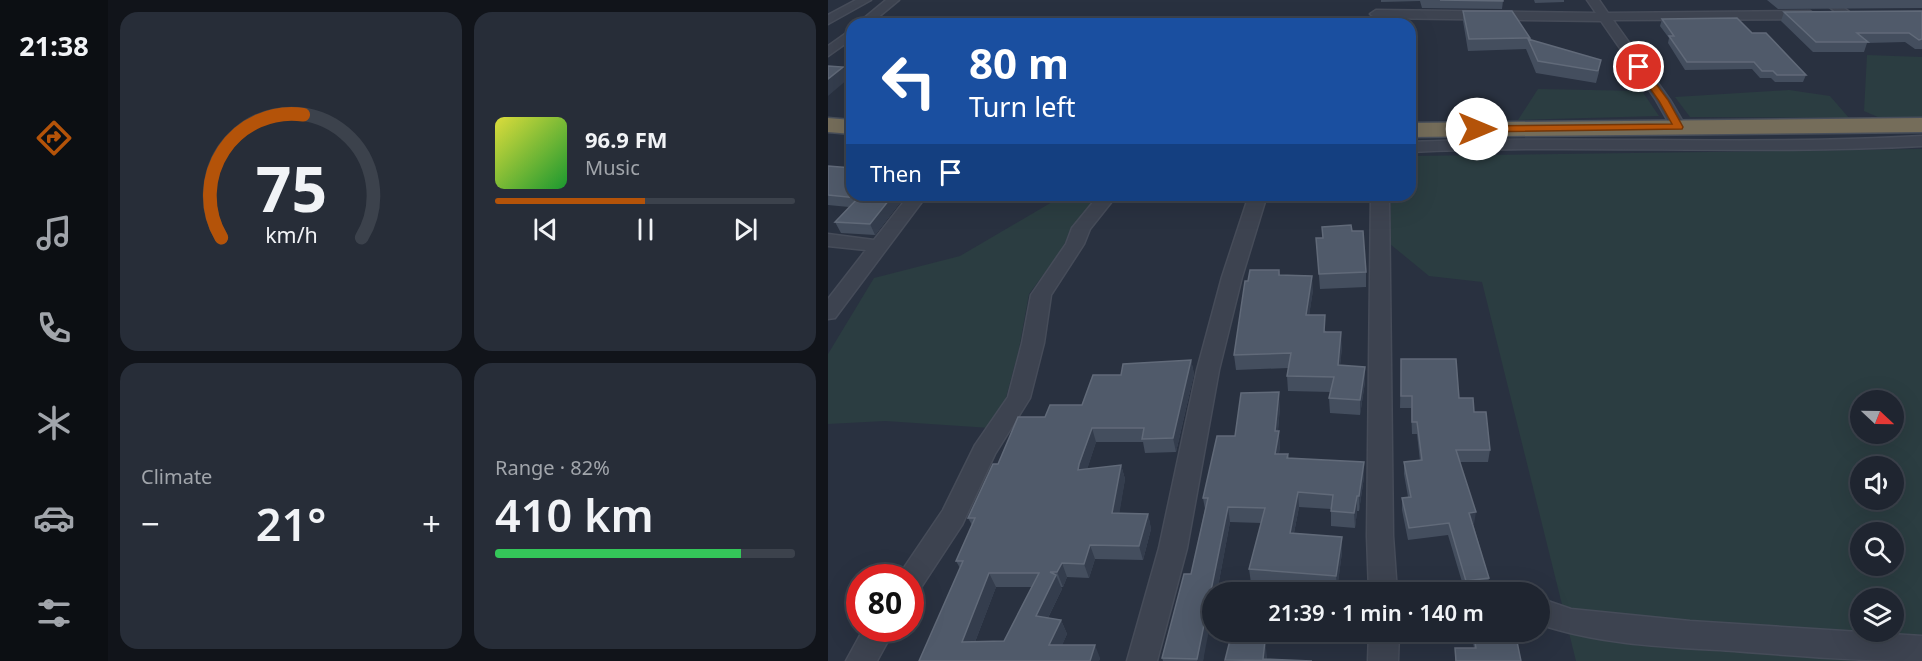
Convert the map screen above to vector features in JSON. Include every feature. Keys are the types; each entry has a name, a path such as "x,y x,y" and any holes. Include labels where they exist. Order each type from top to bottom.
{"highway":[{"path":"828,125 846,126"},
{"path":"1416,130 1922,125"}],"street":[{"path":"828,20 865,0"},
{"path":"870,18 893,0"},
{"path":"1374,0 1376,18"},
{"path":"1593,0 1664,100 1678,127"},
{"path":"1416,19 1852,15 1827,0"},
{"path":"829,50 846,37"},
{"path":"1416,147 1504,143 1655,147 1850,145 1922,141"},
{"path":"828,313 914,201"},
{"path":"921,564 952,517 984,451 1019,398 1033,343 1041,295 1075,244 1081,228 1103,201"},
{"path":"1142,661 1173,548 1208,370 1232,277 1256,201"},
{"path":"1380,201 1380,536 1382,582"},
{"path":"828,240 881,246"},
{"path":"1550,615 1570,622 1680,634 1922,650"},
{"path":"861,661 872,642"},
{"path":"1383,661 1384,642"}],"shaded area":[{"path":"1867,55 1922,57 1922,117 1880,118 1864,111"},
{"path":"1538,89 1642,91 1659,116 1518,120"},
{"path":"1789,90 1830,96 1849,118 1690,117 1675,97"},
{"path":"1922,149 1922,661 1576,661 1482,282 1429,276 1390,244 1391,201 1416,201 1416,156"},
{"path":"1054,201 1097,201 1069,232 1063,248 1029,294 1019,349 1004,405 990,428 885,421 828,424 828,354 874,278 960,256"}],"building":[{"path":"1440,0 1503,0 1503,1"},
{"path":"1463,11 1512,11 1530,38 1469,39"},
{"path":"1922,11 1922,39 1919,40 1909,33 1857,33 1868,42 1816,42 1784,12"},
{"path":"1737,18 1752,33 1766,33 1806,75 1777,75 1773,71 1762,71 1754,62 1687,62 1669,36 1674,36 1662,19"},
{"path":"1528,39 1601,60 1598,71 1538,61"},
{"path":"828,66 843,67 828,79"},
{"path":"828,166 846,168 846,197 828,195"},
{"path":"855,201 888,201 870,224 835,222"},
{"path":"1351,225 1352,231 1363,231 1366,272 1319,274 1316,238 1323,238 1322,227"},
{"path":"1250,270 1279,270 1279,275 1312,276 1306,315 1325,315 1324,332 1341,332 1338,365 1365,367 1360,400 1329,398 1334,377 1287,376 1291,353 1234,355 1245,281 1248,281"},
{"path":"1401,359 1456,359 1459,398 1473,398 1474,412 1486,412 1490,450 1456,450 1476,512 1469,513 1489,578 1466,581 1449,523 1409,528 1402,498 1411,497 1404,462 1422,460 1417,422 1412,422 1412,396 1401,396"},
{"path":"1191,360 1173,438 1142,439 1144,428 1092,428 1079,464 1078,470 1121,465 1112,513 1148,514 1139,546 1090,545 1084,564 1062,563 1057,572 1050,572 1056,575 1036,616 1061,620 1049,645 1095,645 1090,661 919,661 963,561 956,561 975,518 968,518 993,464 998,464 1018,417 1045,417 1050,405 1082,405 1093,375 1121,375 1123,364","holes":["989,573 1039,573 1004,641 962,642"]},
{"path":"1279,392 1275,431 1279,431 1275,454 1288,454 1287,458 1364,462 1354,513 1331,511 1333,495 1298,492 1290,533 1342,537 1336,576 1249,569 1265,508 1228,507 1213,582 1202,582 1202,634 1197,659 1162,658 1184,574 1191,574 1208,498 1203,498 1217,436 1235,436 1241,393"},
{"path":"1230,642 1265,642 1263,659 1312,661 1225,660"},
{"path":"1475,642 1517,642 1521,661 1456,661 1455,648 1476,648"}],"route":[{"path":"1477,129 1678,127 1664,100 1639,67"}]}
